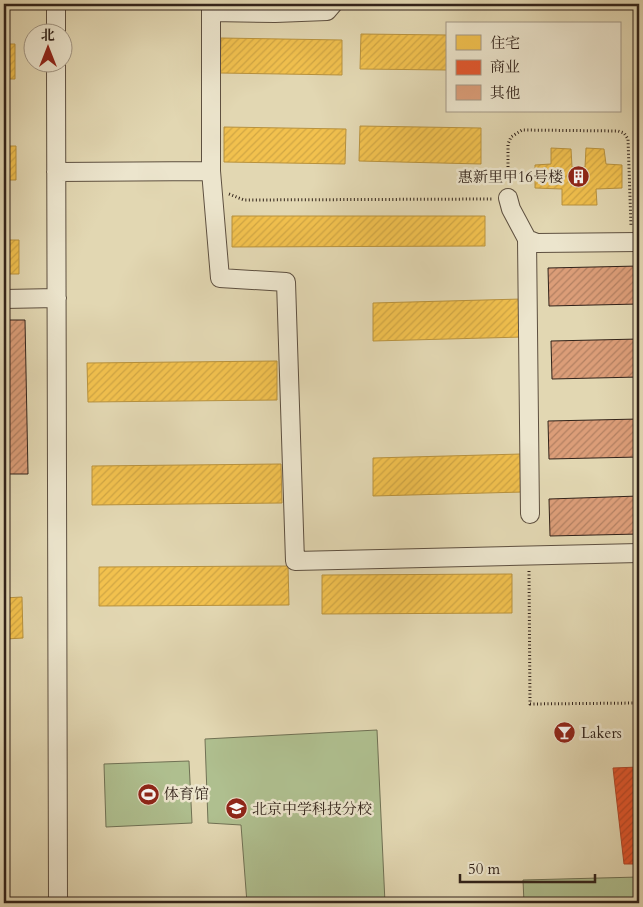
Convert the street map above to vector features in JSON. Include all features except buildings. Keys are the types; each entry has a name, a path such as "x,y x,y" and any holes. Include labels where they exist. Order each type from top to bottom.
{"street":[{"path":"56,4 56,22"},
{"path":"333,4 327,11 211,8 211,171 220,278 286,282 295,561 529,554 639,553"},
{"path":"56,72 58,903"},
{"path":"56,172 211,171"},
{"path":"508,198 511,209 527,239 530,514"},
{"path":"527,239 537,243 637,238"},
{"path":"4,299 57,298"}],"path":[{"path":"211,171 217,186 229,194 244,200 508,198 508,144 511,137 522,130 618,131 624,133 628,139 631,226 637,238"},
{"path":"529,554 530,704 639,703"}],"green space":[{"path":"377,730 385,903 247,903 241,825 208,823 205,739"},
{"name":"体育馆","path":"189,761 192,823 106,827 104,764"},
{"path":"639,877 639,903 524,903 523,880"}],"place":[{"name":"惠新里甲16号楼","path":"579,177"},
{"name":"Lakers","path":"565,733"},
{"name":"体育馆","path":"148,794"},
{"name":"北京中学科技分校","path":"236,809"}]}
